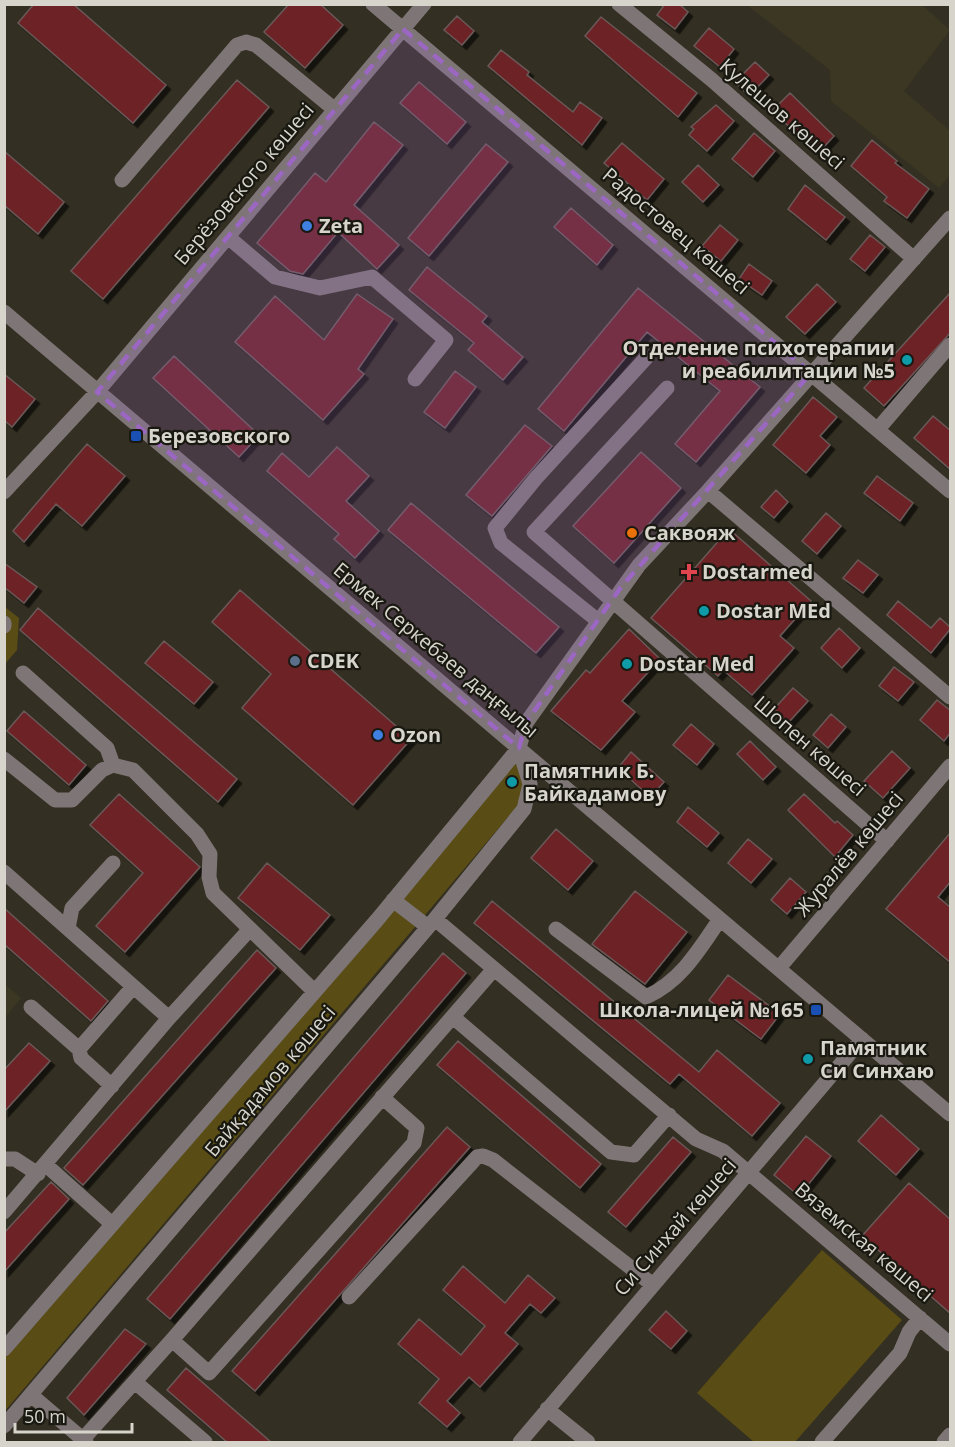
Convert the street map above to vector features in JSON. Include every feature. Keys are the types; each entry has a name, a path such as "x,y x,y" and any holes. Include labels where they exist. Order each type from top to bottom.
{"street":[{"name":"Радостовец көшесі","path":"373,4 951,491"},
{"name":"Берёзовского көшесі","path":"4,492 97,392 424,4"},
{"name":"Кулешов көшесі","path":"619,4 712,80 914,259"},
{"path":"122,180 237,45 246,42 256,45 334,109"},
{"name":"Байқадамов көшесі","path":"4,1349 393,900 519,748 526,723 611,600 639,565 708,491 951,218"},
{"path":"228,237 275,277 320,288 372,277 446,340 415,379"},
{"name":"Ермек Серкебаев даңғылы","path":"6,317 951,1114"},
{"path":"878,429 951,345"},
{"path":"597,620 501,543 495,528 536,478 646,358"},
{"name":"Шопен көшесі","path":"667,388 534,532 887,841"},
{"path":"708,491 951,697"},
{"path":"23,673 107,747 113,765"},
{"name":"Байқадамов көшесі","path":"4,1426 432,922 524,809 530,784 519,748"},
{"path":"4,759 55,800 72,800 102,770 113,765 133,770 197,834 210,854 209,877 213,893 314,992"},
{"name":"Журалёв көшесі","path":"779,968 951,766"},
{"path":"68,928 72,908 113,864"},
{"path":"4,872 169,1018"},
{"name":"Вяземская көшесі","path":"393,900 432,922 494,969 696,1139 723,1151 951,1344"},
{"path":"556,929 646,997 663,989 691,963 720,919"},
{"path":"4,1212 169,1018 250,929"},
{"path":"31,1395 84,1441 494,969"},
{"path":"79,1049 133,987"},
{"path":"31,1007 79,1049 81,1058 112,1086"},
{"path":"453,1017 611,1152 634,1155 669,1115"},
{"name":"Си Синхай көшесі","path":"520,1443 862,1039"},
{"path":"172,1340 209,1373 414,1143 417,1128 382,1097"},
{"path":"348,1297 477,1157 483,1156 493,1160 653,1285"},
{"path":"4,1159 15,1159 42,1169 112,1224"},
{"path":"822,1443 900,1353 909,1332 920,1318"},
{"path":"135,1382 205,1443"},
{"path":"548,1409 588,1443"},
{"path":"944,1443 951,1435"}],"highlighted area":[{"path":"403,29 811,373 621,587 526,723 519,748 97,392"}],"shaded area":[{"path":"747,5 922,5 950,30 904,91 950,131 950,175 939,188 831,101 830,70"},
{"path":"5,607 19,618 17,650 5,664"},
{"path":"518,757 525,797 5,1411 5,1355"},
{"path":"5,984 21,998 5,1018"},
{"path":"822,1250 902,1320 795,1442 754,1442 697,1393"}],"building":[{"path":"34,4 73,4 166,85 133,123 18,23"},
{"path":"289,4 320,4 343,25 305,68 264,32"},
{"path":"665,4 679,4 688,12 675,29 657,15"},
{"path":"457,16 474,31 462,45 444,30"},
{"path":"601,17 697,93 678,117 585,36"},
{"path":"709,28 734,49 720,67 694,46"},
{"path":"501,50 529,72 527,75 573,112 580,102 602,118 582,145 488,66"},
{"path":"755,62 769,75 749,96 735,82"},
{"path":"237,80 269,107 103,299 71,271"},
{"path":"419,82 466,122 447,144 400,103"},
{"path":"790,93 834,136 818,153 772,111"},
{"path":"716,105 734,121 707,151 689,135 694,129 691,127"},
{"path":"374,122 403,145 354,205 399,245 377,269 338,232 303,274 290,271 257,243 315,173 326,182"},
{"path":"754,133 775,151 753,177 732,159"},
{"path":"872,140 897,161 895,163 929,189 907,218 884,201 887,197 851,166"},
{"path":"622,143 664,179 647,200 604,163"},
{"path":"486,144 508,162 429,256 408,238"},
{"path":"4,151 64,202 38,234 4,205"},
{"path":"698,165 719,185 703,202 682,182"},
{"path":"805,185 845,217 826,240 788,209"},
{"path":"571,208 613,245 597,265 554,227"},
{"path":"720,225 738,240 721,261 702,246"},
{"path":"870,235 885,247 865,271 850,259"},
{"path":"749,264 772,281 762,295 739,279"},
{"path":"427,267 487,316 482,322 523,357 503,380 468,350 474,343 409,290"},
{"path":"817,284 836,302 805,334 786,317"},
{"path":"638,288 760,387 696,462 675,444 720,391 647,332 564,431 538,409"},
{"name":"Отделение психотерапии и реабилитации №5","path":"951,292 951,332 884,406 864,388"},
{"path":"357,294 393,319 358,369 364,374 323,420 235,342 275,296 324,340"},
{"path":"174,356 259,435 239,457 153,378"},
{"path":"455,371 476,387 445,428 424,412"},
{"path":"4,374 35,399 12,427 4,420"},
{"path":"813,397 837,417 820,436 830,445 806,473 773,445"},
{"path":"933,416 951,431 951,470 914,438"},
{"path":"525,425 552,446 492,516 466,495"},
{"path":"87,444 125,476 82,526 56,504 24,542 13,531"},
{"path":"337,447 369,476 346,501 379,531 355,558 334,539 339,534 267,471 282,453 309,477"},
{"path":"641,452 681,488 614,563 573,526"},
{"path":"877,476 913,503 900,521 864,493"},
{"path":"776,490 788,502 774,518 761,507"},
{"path":"411,503 559,627 536,653 388,530"},
{"path":"826,513 841,526 817,554 802,541"},
{"name":"Dostar MEd","path":"729,529 811,601 780,636 794,648 752,695 723,670 718,676 651,618"},
{"path":"858,560 878,575 863,593 843,578"},
{"path":"4,563 37,587 24,603 4,587"},
{"path":"240,590 411,739 353,805 242,708 271,674 212,622"},
{"path":"898,601 931,628 940,618 951,628 931,653 887,615"},
{"path":"38,608 237,779 218,802 20,630"},
{"path":"839,628 860,648 842,668 821,648"},
{"path":"629,629 660,659 622,701 635,712 601,750 551,711 586,670 590,673"},
{"path":"164,641 213,682 194,704 145,663"},
{"path":"894,667 914,682 898,701 879,686"},
{"path":"793,688 808,701 788,723 774,709"},
{"path":"937,700 951,711 951,732 944,741 920,720"},
{"path":"24,711 86,765 69,785 7,731"},
{"path":"831,714 846,727 828,748 813,735"},
{"path":"691,724 714,744 697,765 673,745"},
{"path":"750,741 776,767 763,780 737,754"},
{"path":"892,751 910,768 883,798 864,781"},
{"path":"631,752 664,782 650,797 618,768"},
{"path":"119,794 200,867 125,952 96,926 143,873 90,825"},
{"path":"804,794 835,823 837,821 853,835 835,857 788,810"},
{"path":"688,807 719,833 707,847 677,822"},
{"path":"556,829 593,861 568,890 531,858"},
{"path":"951,832 951,881 938,897 951,908 951,963 886,909"},
{"path":"748,839 772,859 751,883 728,863"},
{"path":"267,863 330,915 300,950 238,898"},
{"path":"790,878 806,892 787,914 771,900"},
{"path":"635,891 687,932 645,984 592,944"},
{"path":"492,901 699,1072 717,1050 780,1103 752,1136 679,1074 670,1084 474,923"},
{"path":"4,908 108,1001 91,1021 4,944"},
{"path":"257,950 276,968 83,1185 64,1168"},
{"path":"443,953 466,973 170,1319 147,1299"},
{"path":"728,975 780,1014 761,1039 709,1000"},
{"path":"458,1041 601,1164 580,1188 437,1065"},
{"path":"29,1043 50,1061 4,1112 4,1070"},
{"path":"881,1115 919,1149 896,1175 858,1141"},
{"path":"447,1127 470,1147 255,1391 232,1371"},
{"path":"806,1136 831,1156 799,1196 774,1175"},
{"path":"673,1137 691,1152 626,1227 608,1212"},
{"path":"51,1182 69,1199 4,1272 4,1233"},
{"path":"909,1183 951,1220 951,1314 862,1236"},
{"path":"463,1266 505,1303 528,1275 555,1298 541,1313 530,1304 505,1333 518,1344 480,1387 469,1377 447,1401 460,1413 447,1427 419,1403 439,1379 398,1344 419,1319 461,1355 485,1326 443,1290"},
{"path":"666,1311 687,1331 671,1349 649,1330"},
{"path":"125,1329 146,1344 84,1415 67,1398"},
{"path":"186,1368 272,1443 228,1443 167,1390"}],"place":[{"name":"Zeta","path":"307,226"},
{"name":"Отделение психотерапии и реабилитации №5","path":"907,360"},
{"name":"Березовского","path":"136,436"},
{"name":"Саквояж","path":"632,533"},
{"name":"Dostarmed","path":"689,572"},
{"name":"Dostar MEd","path":"704,611"},
{"name":"CDEK","path":"295,661"},
{"name":"Dostar Med","path":"627,664"},
{"name":"Ozon","path":"378,735"},
{"name":"Памятник Б. Байкадамову","path":"512,782"},
{"name":"Школа-лицей №165","path":"816,1010"},
{"name":"Памятник Си Синхаю","path":"808,1059"}]}
